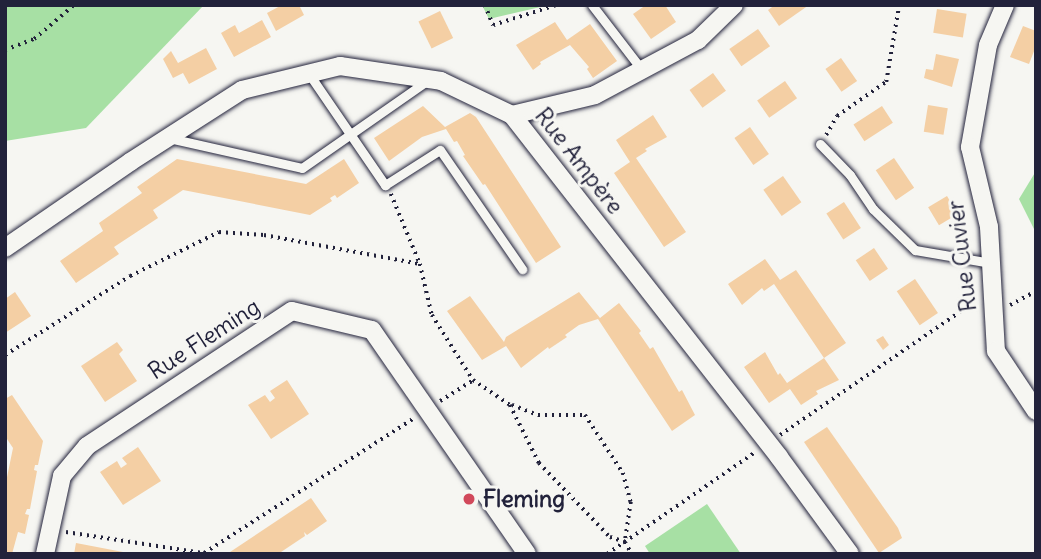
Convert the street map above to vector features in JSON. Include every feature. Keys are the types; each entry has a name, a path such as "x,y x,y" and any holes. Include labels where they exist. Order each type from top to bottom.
{"street":[{"path":"512,115 595,95 698,40 734,5"},
{"name":"Rue Cuvier","path":"1005,5 988,45 970,147 989,227 996,351 1036,411"},
{"name":"Rue Ampère","path":"5,248 167,137 242,90 340,66 441,81 512,115 768,443 850,554"},
{"name":"Rue Fleming","path":"46,554 62,476 87,446 292,311 372,330 527,554"}],"lane":[{"path":"592,5 642,70"},
{"path":"309,74 385,185 440,150 522,269"},
{"path":"167,137 302,168 429,79"},
{"path":"820,144 850,175 873,209 915,250 991,263"}],"path":[{"path":"5,50 34,39 74,5"},
{"path":"485,5 493,25 556,5"},
{"path":"820,144 837,116 886,82 899,5"},
{"path":"385,185 420,264 432,315 473,380 510,405 538,415 585,415 624,473 631,502 625,542 632,554"},
{"path":"5,355 130,276 219,232 264,234 420,264"},
{"path":"607,554 993,290"},
{"path":"994,313 1036,291"},
{"path":"50,529 204,553 473,380"},
{"path":"510,405 539,463 610,537 625,542"}],"green space":[{"path":"5,5 204,5 86,128 5,141"},
{"path":"482,5 549,5 489,19"},
{"path":"1036,171 1036,233 1019,199"},
{"path":"707,504 741,554 650,554 645,546"}],"building":[{"path":"282,5 299,5 304,15 276,31 267,13"},
{"path":"646,5 665,5 676,22 651,39 633,14"},
{"path":"775,5 809,5 779,26 768,10"},
{"path":"937,9 967,14 963,37 933,33"},
{"path":"440,11 453,38 432,48 418,22"},
{"path":"262,20 271,37 234,57 221,33 235,25 239,33"},
{"path":"555,22 567,40 590,24 617,61 593,78 587,69 589,67 570,45 540,62 533,70 516,45"},
{"path":"1023,26 1036,31 1036,46 1029,64 1010,57"},
{"path":"758,29 770,46 741,66 729,49"},
{"path":"206,48 217,69 189,84 183,73 173,78 163,59 171,51 178,63"},
{"path":"936,54 959,59 952,87 924,78 926,69 933,70"},
{"path":"841,58 857,81 841,92 825,69"},
{"path":"713,73 726,91 702,108 690,90"},
{"path":"785,81 797,98 769,118 757,101"},
{"path":"928,105 948,108 944,135 924,132"},
{"path":"423,106 445,127 470,113 476,117 561,247 536,263 485,184 483,185 463,156 465,155 457,141 454,142 446,129 422,137 389,161 374,138"},
{"path":"882,106 893,123 864,141 853,125"},
{"path":"653,115 667,137 645,149 647,151 636,158 686,232 664,247 614,173 630,162 616,140"},
{"path":"750,127 769,154 753,165 734,138"},
{"path":"894,158 914,188 896,200 876,170"},
{"path":"177,159 306,184 344,159 359,183 337,198 335,195 330,198 332,201 310,215 183,190 153,210 158,218 114,247 119,254 76,283 60,261 103,231 99,223 142,193 137,187"},
{"path":"783,176 801,202 782,216 763,190"},
{"path":"947,196 958,214 939,225 928,207"},
{"path":"844,202 861,228 843,239 826,213"},
{"path":"874,248 888,269 870,281 856,260"},
{"path":"765,259 780,280 796,270 846,343 824,358 774,284 764,291 762,288 742,305 728,284"},
{"path":"915,279 938,313 920,325 897,291"},
{"path":"15,292 31,316 5,333 5,299"},
{"path":"579,292 600,318 619,303 641,331 639,333 650,349 653,347 695,415 672,431 598,319 579,325 565,335 567,337 549,349 548,347 521,368 506,346 482,360 447,311 470,296 504,342 506,337"},
{"path":"883,336 889,345 883,350 876,340"},
{"path":"117,342 123,350 119,354 137,381 105,402 81,366"},
{"path":"765,352 778,375 780,373 787,383 824,358 839,380 816,391 818,394 801,405 790,389 769,403 744,367"},
{"path":"287,380 309,414 271,439 248,405 265,395 270,402 275,398 270,391"},
{"path":"12,395 43,441 38,465 35,465 34,470 37,471 30,509 27,509 25,514 29,515 25,534 18,532 12,554 5,554 5,487 13,448 5,436 5,399"},
{"path":"827,427 898,528 902,538 879,553 804,442"},
{"path":"138,447 161,481 123,505 100,472 117,461 121,468 127,464 122,458"},
{"path":"311,498 327,521 307,535 304,532 305,536 278,554 227,554"},
{"path":"76,543 123,552 123,554 74,554"}],"place":[{"name":"Fleming","path":"469,499"}]}
